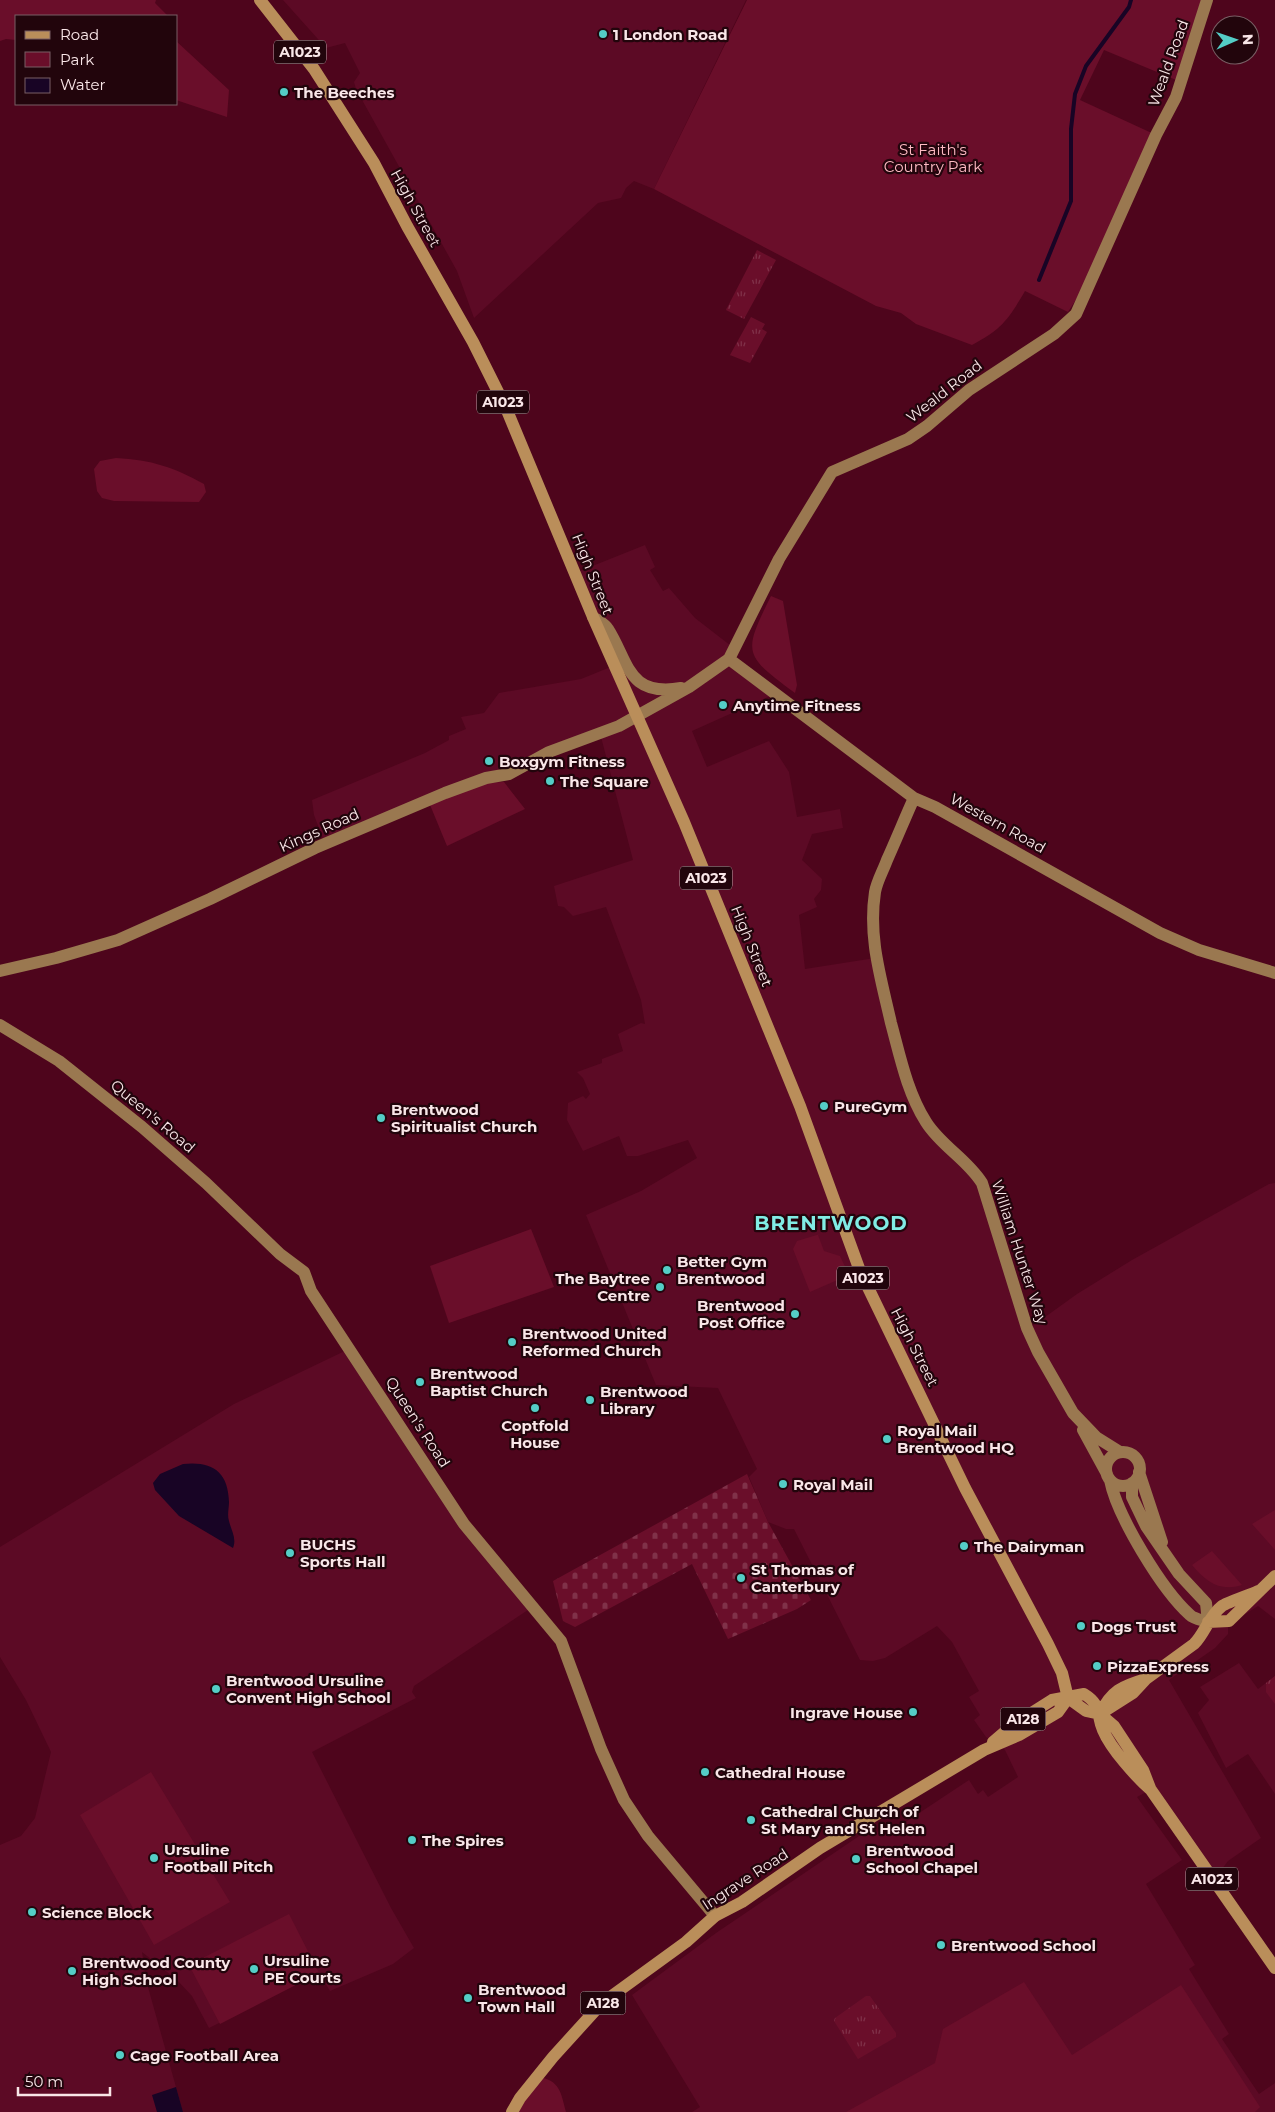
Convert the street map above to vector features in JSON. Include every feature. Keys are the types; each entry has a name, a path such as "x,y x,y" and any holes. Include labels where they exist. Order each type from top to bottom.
{"main road":[{"name":"High Street","path":"260,0 314,68 374,163 406,226 473,342 506,408 592,617 677,806 774,1042 868,1290 930,1412 965,1488 1048,1644 1062,1673 1068,1698"},
{"path":"1068,1698 1086,1711 1100,1714 1115,1706 1133,1693 1146,1679 1194,1644 1200,1638 1208,1622 1228,1621 1258,1590 1275,1576"},
{"path":"1100,1714 1111,1695 1127,1685 1146,1679"},
{"name":"Ingrave Road","path":"512,2112 520,2098 553,2057 602,2004 622,1986 686,1942 715,1916 742,1902 820,1848 984,1750 1019,1735 1058,1712 1068,1698"},
{"name":"A1023","path":"1100,1714 1114,1726 1143,1770 1151,1790 1275,1968"},
{"name":"A1023","path":"1100,1714 1103,1730 1106,1735 1135,1776 1151,1790"}],"street":[{"name":"Weald Road","path":"636,715 689,687 729,658 779,559 832,472 908,440 969,390 1054,334 1076,314 1156,135 1176,97 1207,0"},
{"path":"592,617 607,627 624,665 638,680 658,689 689,687"},
{"name":"Western Road","path":"729,658 914,798 935,807 1166,936 1219,956 1275,973"},
{"name":"Kings Road","path":"0,976 6,969 56,958 118,940 202,903 315,848 460,786 486,778 509,774 549,752 619,726 636,715"},
{"name":"William Hunter Way","path":"914,798 875,890 873,910 875,958 898,1051 916,1104 927,1124 944,1144 974,1170 982,1183 1027,1328 1064,1401 1092,1434 1120,1452"},
{"name":"Queen's Road","path":"0,1024 59,1061 116,1106 206,1182 280,1254 304,1272 311,1291 460,1518 561,1641 601,1749 624,1800 648,1836 715,1916"},
{"name":"William Hunter Way","path":"1073,1413 1108,1477 1123,1514 1154,1572 1192,1616 1208,1622"},
{"path":"1132,1484 1121,1486 1108,1477 1108,1460 1120,1452 1128,1452 1135,1457 1169,1561"},
{"path":"1139,1472 1132,1484 1131,1494 1135,1504 1146,1526 1169,1561 1185,1582 1206,1603 1208,1622"}],"shaded area":[{"path":"283,0 746,0 654,189 634,181 626,188 621,198 598,203 474,318 457,271 356,89 354,82 360,73 345,43 326,48"},
{"path":"645,545 655,567 650,570 663,591 669,588 695,618 735,649 729,658 777,693 692,731 707,767 769,741 789,772 797,817 840,809 843,828 812,834 802,860 822,879 821,890 814,899 817,907 799,915 805,969 875,958 892,1024 928,1120 974,1170 1027,1330 1077,1294 1132,1260 1269,1184 1275,1183 1275,1619 1258,1606 1228,1625 1228,1634 1215,1648 1169,1680 1261,1838 1228,1861 1213,1881 1150,1790 1137,1797 1182,1860 1146,1884 1195,1965 1189,1969 1229,2034 1222,2039 1259,2094 1275,2083 1275,2112 692,2112 700,2107 632,1995 716,1933 865,1832 892,1831 969,1780 978,1794 983,1790 988,1797 1018,1777 1005,1750 986,1737 974,1720 980,1715 969,1697 979,1691 952,1642 937,1626 885,1658 873,1661 860,1660 794,1529 786,1529 768,1522 749,1477 757,1469 718,1388 656,1385 586,1215 641,1191 697,1158 688,1140 638,1156 627,1156 619,1136 583,1151 567,1120 568,1103 583,1096 586,1099 590,1094 583,1078 577,1072 602,1063 602,1059 623,1051 618,1034 641,1023 645,1024 641,1000 606,907 573,916 564,907 558,906 554,886 633,860 600,733 509,765 325,844 314,815 312,800 425,753 449,740 449,736 466,729 461,717 484,713 499,693 581,679 613,666 575,573"},
{"name":"Brentwood Ursuline Convent High School","path":"351,1348 464,1524 534,1606 414,1686 412,1692 416,1698 312,1752 391,1908 414,1948 393,1964 330,1991 319,1973 209,2028 192,1996 176,1979 142,1952 146,1980 183,2112 0,2112 0,1845 21,1836 35,1818 51,1752 26,1700 0,1657 0,1547 234,1404"},
{"path":"1239,1663 1258,1689 1275,1676 1275,1794 1248,1754 1226,1768 1198,1713 1209,1700 1200,1687"}],"green space":[{"path":"0,0 156,0 155,3 167,15 15,15 15,40 6,39 0,41"},
{"name":"St Faith's Country Park","path":"747,0 1207,0 1181,82 1104,50 1080,100 1156,135 1092,275 1068,312 1025,291 1003,323 991,334 972,345 916,324 901,313 876,306 654,189"},
{"path":"178,43 229,90 227,117 178,101"},
{"path":"757,250 776,260 744,319 726,310"},
{"path":"751,317 765,324 762,329 767,332 750,363 730,355"},
{"path":"116,458 141,461 172,469 204,484 206,492 199,502 114,501 102,498 97,491 94,469 100,461"},
{"path":"771,596 783,601 797,685 795,693 766,670 757,661 753,652 752,642 755,630"},
{"path":"504,782 525,809 447,846 428,800 483,783"},
{"path":"531,1229 554,1287 449,1323 430,1266"},
{"path":"830,1231 818,1235 824,1251 840,1256 849,1275 810,1292 793,1249 797,1241"},
{"path":"747,1474 768,1522 811,1600 797,1609 728,1639 692,1564 575,1627 563,1621 553,1581"},
{"path":"1275,1510 1275,1550 1252,1524"},
{"path":"1212,1551 1242,1585 1227,1587 1214,1584 1208,1581 1192,1565"},
{"path":"1275,1676 1275,1704 1266,1692 1266,1683"},
{"name":"Ursuline Football Pitch","path":"151,1772 230,1902 154,1945 80,1815"},
{"name":"Ursuline PE Courts","path":"289,1914 319,1973 220,2024 189,1965"},
{"path":"1024,1982 1072,2055 1181,1985 1260,2107 1255,2112 846,2112 935,2063 943,2029"},
{"path":"866,1996 870,1996 896,2033 896,2037 858,2059 834,2021 835,2018"},
{"path":"538,2077 555,2084 561,2093 566,2112 512,2112"}],"water":[{"path":"183,1464 202,1464 217,1470 222,1476 228,1491 228,1516 234,1537 233,1548 179,1516 155,1490 153,1483 160,1474"},
{"path":"176,2087 183,2112 157,2112 152,2095"}],"waterway":[{"path":"1039,280 1071,201 1071,129 1075,94 1086,66 1129,7 1131,0"}],"place":[{"name":"1 London Road","path":"603,34"},
{"name":"The Beeches","path":"284,92"},
{"name":"Anytime Fitness","path":"723,705"},
{"name":"Boxgym Fitness","path":"489,761"},
{"name":"The Square","path":"550,781"},
{"name":"PureGym","path":"824,1106"},
{"name":"Brentwood Spiritualist Church","path":"381,1118"},
{"name":"Better Gym Brentwood","path":"667,1270"},
{"name":"The Baytree Centre","path":"660,1287"},
{"name":"Brentwood Post Office","path":"795,1314"},
{"name":"Brentwood United Reformed Church","path":"512,1342"},
{"name":"Brentwood Baptist Church","path":"420,1382"},
{"name":"Brentwood Library","path":"590,1400"},
{"name":"Coptfold House","path":"535,1408"},
{"name":"Royal Mail Brentwood HQ","path":"887,1439"},
{"name":"Royal Mail","path":"783,1484"},
{"name":"The Dairyman","path":"964,1546"},
{"name":"BUCHS Sports Hall","path":"290,1553"},
{"name":"St Thomas of Canterbury","path":"741,1578"},
{"name":"Dogs Trust","path":"1081,1626"},
{"name":"PizzaExpress","path":"1097,1666"},
{"name":"Brentwood Ursuline Convent High School","path":"216,1689"},
{"name":"Ingrave House","path":"913,1712"},
{"name":"Cathedral House","path":"705,1772"},
{"name":"Cathedral Church of St Mary and St Helen","path":"751,1820"},
{"name":"The Spires","path":"412,1840"},
{"name":"Ursuline Football Pitch","path":"154,1858"},
{"name":"Brentwood School Chapel","path":"856,1859"},
{"name":"Science Block","path":"32,1912"},
{"name":"Brentwood School","path":"941,1945"},
{"name":"Ursuline PE Courts","path":"254,1969"},
{"name":"Brentwood County High School","path":"72,1971"},
{"name":"Brentwood Town Hall","path":"468,1998"},
{"name":"Cage Football Area","path":"120,2055"}],"district":[{"name":"BRENTWOOD","path":"831,1223"}]}
